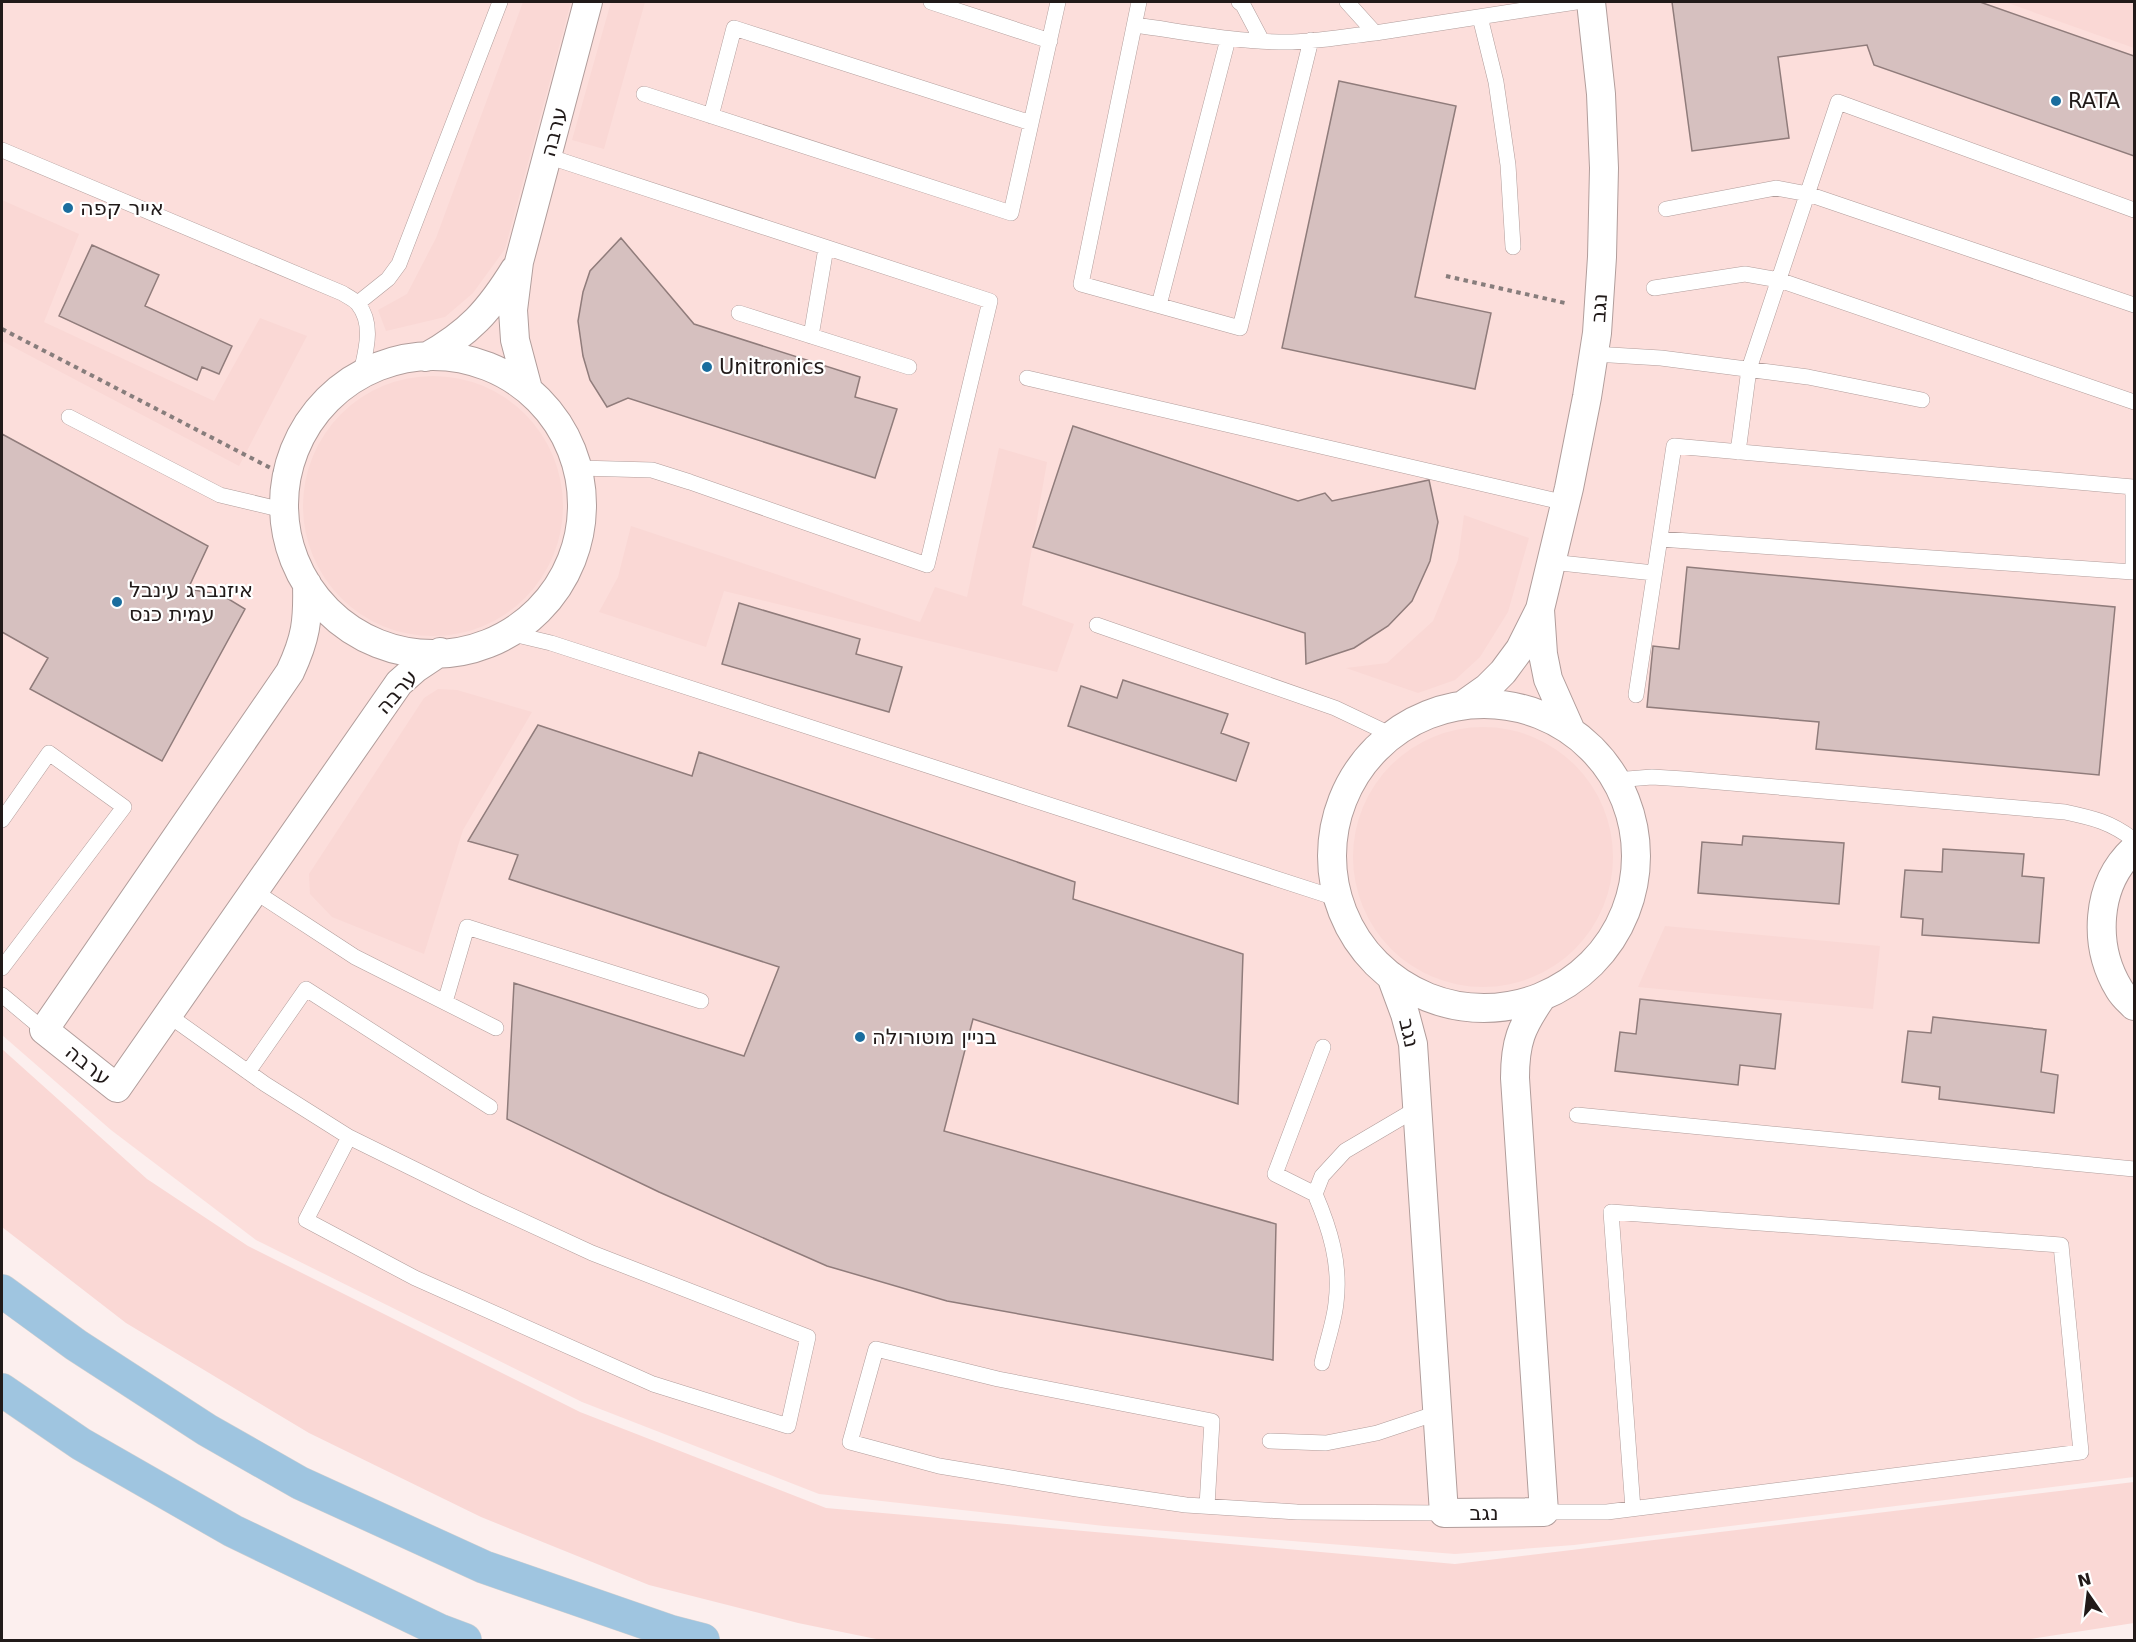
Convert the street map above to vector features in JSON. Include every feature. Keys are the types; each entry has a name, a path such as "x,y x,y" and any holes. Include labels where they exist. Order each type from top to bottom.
{"main road":[{"path":"2,1291 76,1345 207,1430 300,1483 484,1567 703,1641"},
{"path":"2,1390 81,1444 233,1531 441,1632 465,1641"}],"street":[{"name":"ערבה","path":"528,389 515,340 513,310 519,262 588,2"},
{"name":"נגב","path":"1463,705 1503,672 1520,649 1540,609 1566,503 1594,354 1604,168 1601,93 1591,2"},
{"name":"ערבה","path":"426,357 452,342 477,321 500,294 519,262"},
{"path":"445,355 487,365 528,389 560,424 579,468 582,516 571,562 546,603 509,633 465,651 417,653 378,645 344,626 316,599 307,584 294,561 283,519 285,476 300,434 326,399 361,373 402,358 445,355"},
{"name":"ערבה","path":"307,584 308,620 302,648 290,672 44,1030 117,1088 399,683 440,652"},
{"name":"נגב","path":"1540,609 1543,654 1548,680 1571,731"},
{"path":"1463,705 1501,705 1538,714 1571,731 1606,763 1628,805 1637,851 1631,898 1611,941 1579,976 1542,997 1500,1008 1458,1007 1414,993 1378,967 1350,931 1333,885 1332,836 1347,789 1376,748 1416,720 1463,705"},
{"path":"2134,849 2126,857 2108,888 2101,923 2105,958 2120,991 2134,1006"},
{"name":"נגב","path":"1390,976 1405,1014 1413,1044 1444,1513 1544,1512"},
{"path":"1542,997 1525,1021 1518,1041 1515,1078 1544,1512"}],"lane":[{"path":"358,303 388,279 399,264 500,2"},
{"path":"931,2 1050,42"},
{"path":"644,94 1011,213 1058,2"},
{"path":"1139,2 1081,284 1240,328 1311,40"},
{"path":"1239,2 1243,5 1262,41"},
{"path":"1347,2 1375,33"},
{"path":"1135,25 1228,39 1311,40 1375,33 1576,2"},
{"path":"1480,17 1496,82 1508,165 1513,247"},
{"path":"711,116 734,28 1032,123"},
{"path":"1159,305 1228,39"},
{"path":"1738,452 1749,369 1838,102 2134,210"},
{"path":"2,150 342,293 358,303 366,322 369,336 361,373"},
{"path":"547,156 990,301 927,566 652,470 579,468"},
{"path":"1666,209 1776,188 1808,194 2134,305"},
{"path":"811,336 826,248"},
{"path":"1654,288 1745,274 1779,280 2134,402"},
{"path":"739,313 909,367"},
{"path":"1594,354 1661,358 1808,377 1922,400"},
{"path":"1027,378 1566,503"},
{"path":"69,417 220,495 283,510"},
{"path":"1636,695 1674,446 2133,487 2133,572 1660,539"},
{"path":"1551,562 1654,573"},
{"path":"1097,625 1335,708 1394,736"},
{"path":"509,633 562,647 1339,899"},
{"path":"2,820 49,753 124,807 2,969"},
{"path":"1615,780 1652,777 1684,779 2065,812 2094,818 2117,827 2134,840"},
{"path":"254,891 355,957 496,1028"},
{"path":"445,1002 467,927 701,1002"},
{"path":"248,1072 306,989 490,1107"},
{"path":"2,995 44,1030"},
{"path":"168,1015 248,1072 349,1137 592,1253 808,1337 788,1426 653,1384 415,1278 306,1220 349,1137"},
{"path":"1322,1363 1336,1304 1337,1260 1327,1222 1315,1194 1275,1174 1323,1047"},
{"path":"1315,1194 1322,1176 1345,1151 1418,1108"},
{"path":"1577,1115 2134,1169"},
{"path":"1544,1512 1607,1512 1633,1509 2080,1452 2061,1245 1611,1212 1633,1509"},
{"path":"1207,1506 1212,1421 1010,1382 876,1348 850,1442 939,1466 1077,1490 1186,1505 1297,1512 1444,1513"},
{"path":"1270,1440 1326,1443 1377,1433 1437,1413"}],"path":[{"path":"1446,276 1598,311"},
{"path":"2,330 285,476"}],"shaded area":[{"path":"2,2 2134,2 2134,1477 1574,1545 1455,1554 1104,1526 819,1494 582,1402 256,1240 111,1130 2,1035"},
{"path":"523,2 571,2 505,249 473,293 445,317 386,331 378,310 407,294 436,238"},
{"path":"611,2 645,2 604,149 572,140"},
{"path":"2005,2 2134,2 2134,48"},
{"path":"2,200 79,234 44,322 214,401 260,318 307,336 239,466 2,341"},
{"path":"420,376 446,376 471,381 494,391 516,405 534,423 548,445 558,468 563,506 558,544 548,567 534,589 516,607 494,621 471,631 446,636 420,636 395,631 372,621 350,607 332,589 318,567 308,544 303,519 303,493 308,468 318,445 332,423 350,405 372,391 395,381"},
{"path":"999,448 1047,462 1022,605 1074,624 1057,672 724,591 706,647 599,612 618,577 631,526 920,622 935,587 967,597"},
{"path":"1464,515 1529,538 1508,612 1480,657 1455,680 1418,693 1346,668 1387,663 1433,621 1458,560"},
{"path":"438,689 457,690 532,712 463,830 424,954 332,917 310,894 309,874 424,698"},
{"path":"1470,727 1496,727 1521,732 1544,742 1566,756 1584,774 1598,796 1608,819 1613,857 1608,895 1598,918 1584,940 1566,958 1544,972 1521,982 1496,987 1470,987 1445,982 1422,972 1400,958 1382,940 1368,918 1358,895 1353,870 1353,844 1358,819 1368,796 1382,774 1400,756 1422,742 1445,732"},
{"path":"1665,926 1880,946 1873,1009 1638,987"},
{"path":"2,1049 147,1179 248,1246 580,1412 826,1508 1455,1564 2134,1482 2134,1623 2024,1640 881,1640 798,1623 649,1585 481,1517 309,1433 126,1323 2,1227"}],"building":[{"name":"RATA","path":"1672,2 1980,2 2134,56 2134,156 1874,65 1867,45 1778,57 1789,138 1692,151"},
{"path":"1339,81 1456,106 1415,297 1491,313 1475,389 1282,348"},
{"name":"Unitronics","path":"621,238 694,324 860,377 855,397 897,409 875,478 628,398 607,407 590,380 583,356 578,321 583,292 590,271"},
{"path":"92,245 159,275 145,306 232,346 219,374 202,367 197,380 59,316"},
{"path":"1073,426 1298,501 1325,493 1332,501 1429,480 1438,522 1430,561 1412,601 1388,626 1354,648 1306,664 1305,633 1033,547"},
{"name":"איזנברג עינבל עמית כנס","path":"2,434 208,546 188,589 222,595 245,609 162,761 30,689 48,658 2,632"},
{"path":"1687,567 2115,607 2099,775 1816,749 1819,722 1647,707 1653,646 1679,649"},
{"path":"739,603 860,639 856,654 902,667 889,712 722,664"},
{"path":"1123,680 1228,714 1221,733 1249,743 1236,781 1068,726 1081,686 1117,698"},
{"name":"בניין מוטורולה","path":"538,725 692,776 699,752 1075,882 1073,899 1243,954 1238,1104 973,1019 944,1131 1276,1224 1273,1360 947,1301 827,1266 659,1192 507,1119 514,983 744,1056 779,967 509,879 518,855 468,841"},
{"path":"1743,836 1844,843 1839,904 1698,893 1702,842 1742,845"},
{"path":"1943,849 2024,854 2022,876 2044,878 2039,943 1922,935 1923,919 1901,917 1905,870 1942,872"},
{"path":"1640,999 1781,1014 1775,1069 1740,1065 1738,1085 1615,1071 1620,1032 1636,1034"},
{"path":"1933,1017 2046,1030 2041,1072 2058,1075 2054,1113 1939,1099 1940,1087 1902,1082 1908,1031 1931,1033"}],"place":[{"name":"RATA","path":"2056,101"},
{"name":"אייר קפה","path":"68,208"},
{"name":"Unitronics","path":"707,367"},
{"name":"איזנברג עינבל עמית כנס","path":"117,602"},
{"name":"בניין מוטורולה","path":"860,1037"}]}
